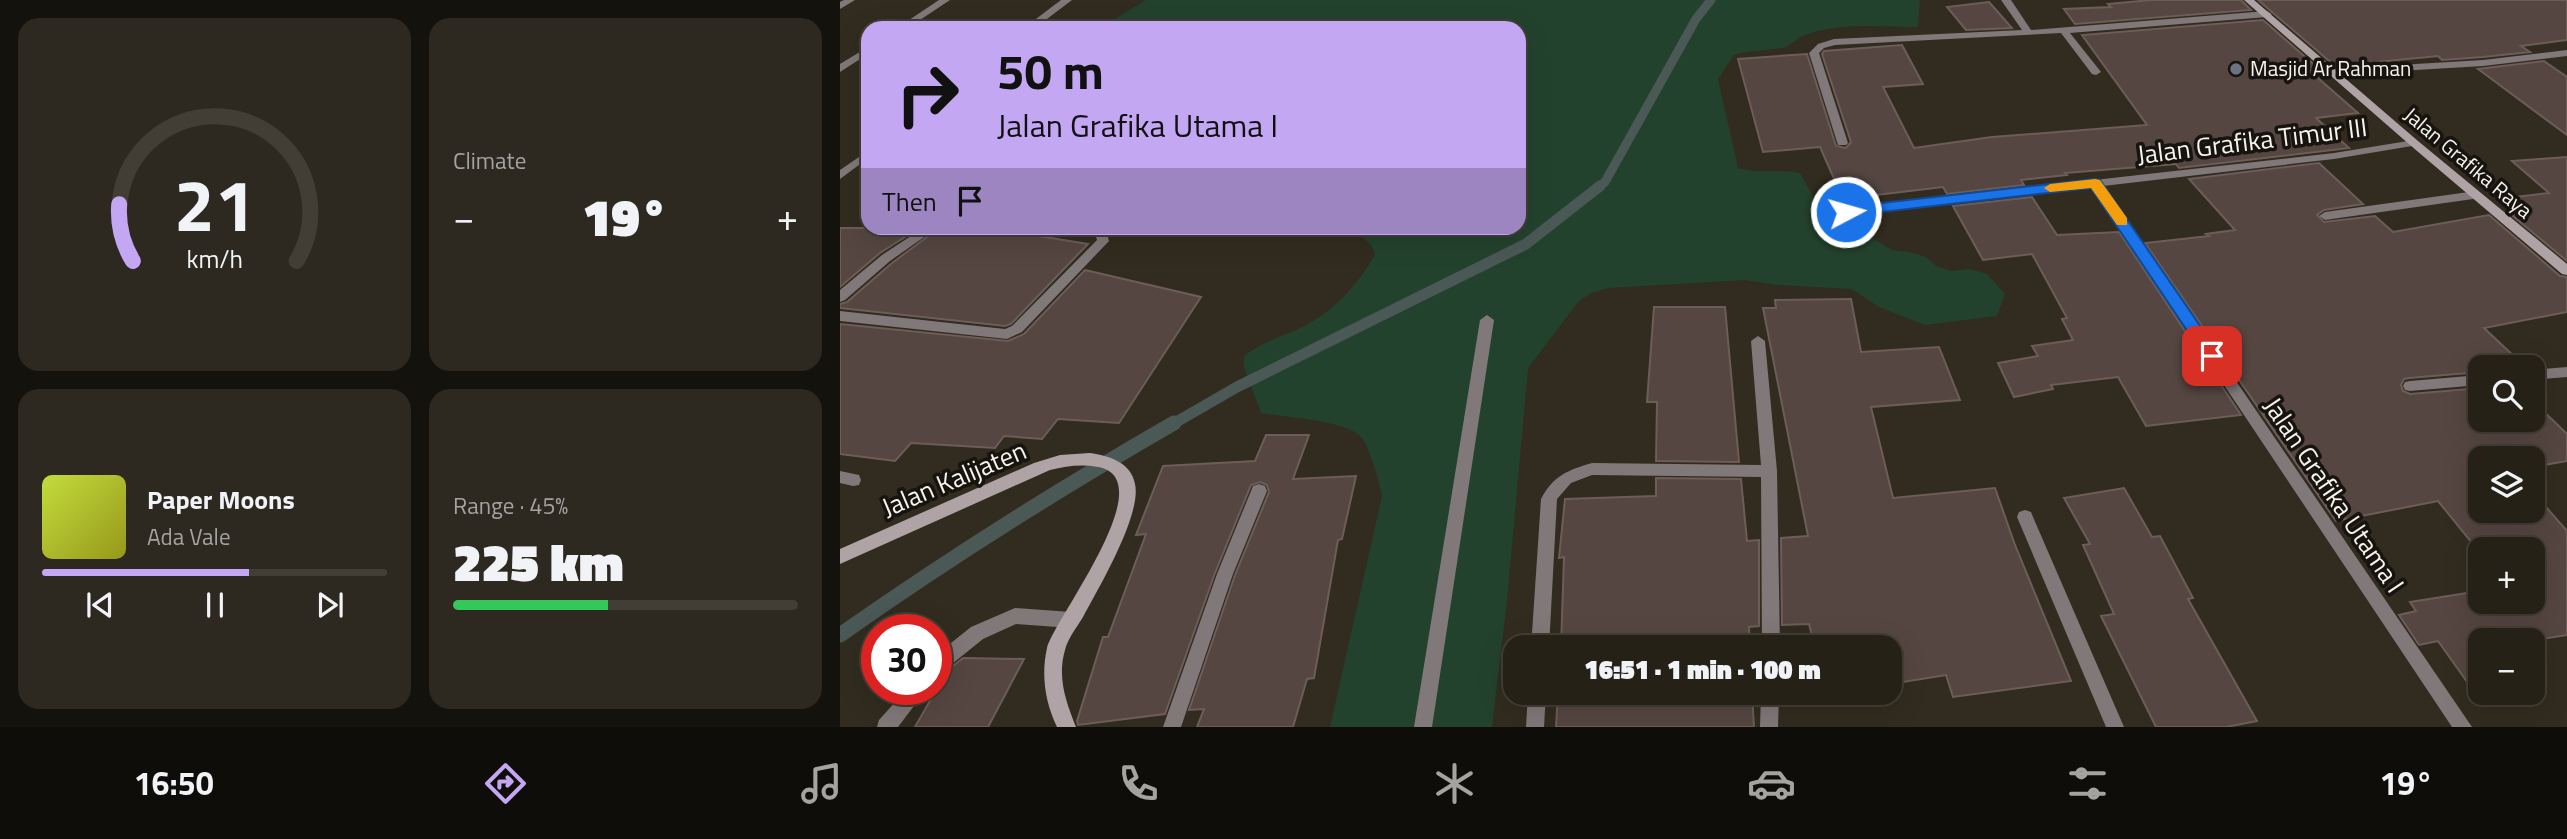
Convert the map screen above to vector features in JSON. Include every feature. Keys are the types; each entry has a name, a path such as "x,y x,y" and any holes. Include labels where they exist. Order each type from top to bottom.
{"main road":[{"name":"Jalan Grafika Raya","path":"2249,0 2567,271"},
{"name":"Jalan Kalijaten","path":"840,557 1036,469 1060,461 1111,462 1124,476 1128,485 1128,501 1116,532 1071,620"},
{"path":"1067,727 1053,688 1052,665 1057,645 1071,620"}],"street":[{"path":"840,6 850,0"},
{"path":"913,21 945,0"},
{"path":"1039,21 1067,0"},
{"path":"2006,0 2028,33"},
{"path":"1843,143 1814,53 1821,46 2267,14"},
{"path":"2063,30 2096,72"},
{"path":"2331,72 2483,63 2567,53"},
{"path":"840,69 861,55"},
{"name":"Jalan Grafika Timur III","path":"2095,183 2334,156 2414,143"},
{"path":"840,176 859,160"},
{"path":"1846,212 2095,183"},
{"name":"Jalan Grafika Utama I","path":"2095,183 2463,727"},
{"path":"2325,216 2476,195"},
{"path":"840,297 886,258 920,235"},
{"path":"840,316 1007,334 1017,329 1103,241 1102,235"},
{"path":"1423,727 1487,320"},
{"path":"1759,341 1769,471 1771,635"},
{"path":"2545,374 2567,372"},
{"path":"2410,386 2468,381"},
{"path":"1541,635 1549,499 1555,485 1569,475 1592,469 1769,471"},
{"path":"1172,727 1225,575 1259,491"},
{"path":"2025,517 2115,727"},
{"path":"952,653 977,633 1015,616 1071,620"},
{"path":"886,727 904,705"},
{"path":"1535,727 1536,705"},
{"path":"1769,727 1770,705"}],"green space":[{"path":"1146,0 1920,0 1918,27 1832,28 1805,35 1782,48 1734,55 1718,79 1738,168 1800,173 1824,217 1855,228 1892,250 1926,257 1936,266 1952,271 1970,269 1987,274 2005,294 1997,316 1925,325 1879,307 1852,289 1777,285 1745,280 1608,288 1591,293 1578,302 1528,368 1507,600 1492,727 1330,727 1382,496 1381,490 1368,449 1355,432 1331,424 1261,413 1244,367 1244,356 1263,344 1310,323 1343,298 1361,277 1375,254 1371,245 1361,235 1526,235 1526,21 1112,21"}],"building":[{"path":"2151,0 2241,0 2251,10 2075,24 2064,9 2111,7 2108,4"},
{"path":"2258,0 2567,0 2567,40 2521,46 2530,52 2442,60 2438,56 2335,66"},
{"path":"1989,2 2012,28 1966,30 1947,7"},
{"path":"2263,20 2320,70 2310,71 2358,113 2316,118 2349,148 2179,168 2176,164 2065,173 2067,175 2021,180 2024,185 1947,194 1943,187 1843,199 1820,147 1763,152 1738,59 1807,54 1836,146 1846,148 1851,142 1822,54 1824,51 1902,45 1923,84 1883,87 1914,148 1992,137 2147,125 2082,35"},
{"path":"2544,61 2567,77 2567,135 2478,69"},
{"path":"2567,157 2567,261 2508,212 2514,211 2500,199 2549,193 2512,161"},
{"path":"2319,163 2363,204 2324,210 2317,215 2324,222 2375,216 2393,232 2489,215 2560,276 2567,277 2567,312 2484,328 2513,355 2468,355 2468,373 2409,378 2404,379 2401,385 2403,391 2410,394 2468,389 2468,432 2545,432 2545,413 2567,434 2567,461 2545,465 2545,446 2468,446 2468,523 2545,523 2545,506 2567,531 2567,635 2545,638 2545,628 2468,628 2468,683 2438,641 2419,645 2399,615 2416,611 2410,602 2468,593 2468,614 2545,614 2545,537 2468,538 2438,501 2336,521 2145,243 2209,236 2206,234 2235,230 2189,179"},
{"path":"2032,197 2057,235 2119,232 2241,415 2146,426 2118,377 2051,385 2053,389 2014,397 1998,363 2038,356 2032,346 2073,340 2062,319 2067,318 2032,254 1983,260 1953,206"},
{"path":"840,228 861,228 861,235 908,235 880,253 840,287"},
{"path":"930,235 1040,235 1088,244 1011,324 1005,326 840,308 840,304 847,302"},
{"path":"1085,270 1201,297 1119,423 1058,419 1042,439 1004,436 995,448 911,443 895,461 840,454 840,324 1008,341 1024,334"},
{"path":"1851,299 1861,352 1939,347 1960,400 1871,407 1893,498 1995,488 2015,545 2071,681 1953,697 1946,675 1902,682 1902,635 1812,635 1809,624 1782,625 1781,538 1808,536 1763,308 1776,308 1775,300"},
{"path":"1654,307 1725,307 1739,462 1656,461 1657,402 1647,402"},
{"path":"1266,435 1309,435 1293,479 1356,476 1342,539 1338,540 1314,678 1307,679 1293,727 1197,727 1204,709 1189,710 1235,575 1269,492 1267,485 1260,482 1251,485 1215,573 1165,714 1078,725 1103,637 1108,637 1146,534 1136,535 1163,466 1255,461"},
{"path":"1656,478 1741,479 1747,541 1759,540 1759,626 1749,627 1749,635 1561,635 1564,557 1559,558 1565,499 1656,496"},
{"path":"2124,488 2152,537 2160,536 2193,598 2188,599 2257,721 2226,727 2156,727 2101,616 2114,614 2083,545 2090,544 2064,498"},
{"path":"963,658 1024,659 988,727 915,727 928,705 952,705 952,667"},
{"path":"1557,705 1753,705 1754,727 1556,727"}],"waterway":[{"path":"1598,187 1605,182 1696,19 1711,0"},
{"path":"1171,425 1237,387 1526,244 1600,186"},
{"path":"840,635 1004,525 1174,423"}],"slow traffic":[{"path":"2050,188 2095,183 2122,222"}],"place":[{"name":"Masjid Ar Rahman","path":"2236,69"}],"route":[{"path":"1846,212 2095,183 2212,356"}]}
